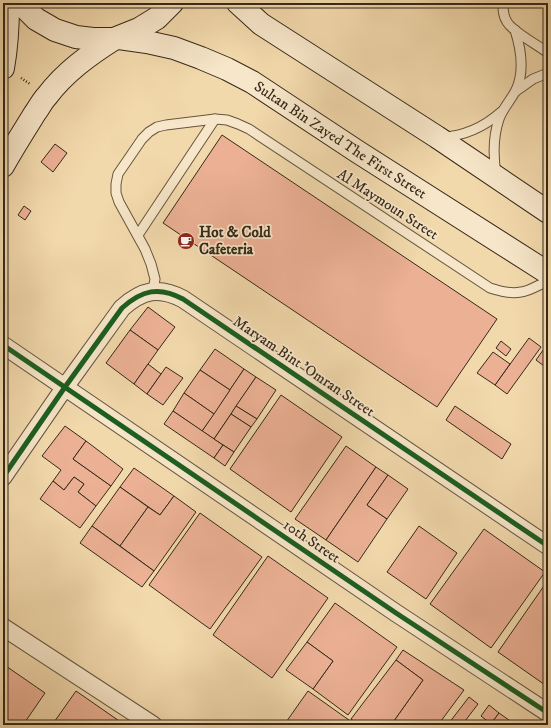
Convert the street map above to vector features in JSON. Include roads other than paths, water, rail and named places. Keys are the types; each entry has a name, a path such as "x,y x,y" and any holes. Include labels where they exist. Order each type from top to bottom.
{"main road":[{"path":"8,3 6,50 11,73"},
{"name":"Sultan Bin Zayed The First Street","path":"20,3 36,19 55,30 76,37 93,39 116,38 147,42 174,48 227,69 252,82 358,152 548,273"},
{"path":"3,166 46,96 77,64 116,38 139,29 157,18 172,3"},
{"path":"238,3 262,24 437,137 548,212"}],"street":[{"name":"Maryam Bint 'Omran Street","path":"3,476 122,308 136,297 145,293 164,291 183,299 546,541"},
{"path":"3,345 65,387"},
{"name":"10th Street","path":"65,387 396,613 548,713"},
{"path":"3,626 153,725"}],"lane":[{"path":"503,3 503,14 507,23 515,30 547,50"},
{"path":"496,177 493,154 497,126 503,110 516,90 520,76 520,50 515,30"},
{"path":"516,90 533,79 548,74"},
{"path":"437,137 455,136 473,131 494,118 503,110"},
{"path":"138,235 215,119"},
{"name":"Al Maymoun Street","path":"153,291 155,279 151,264 138,235 118,202 116,184 118,174 142,139 157,127 166,124 215,119 227,120 249,129 490,288 511,293 522,292 548,281"}],"place":[{"name":"Hot & Cold Cafeteria","path":"186,241"}]}
